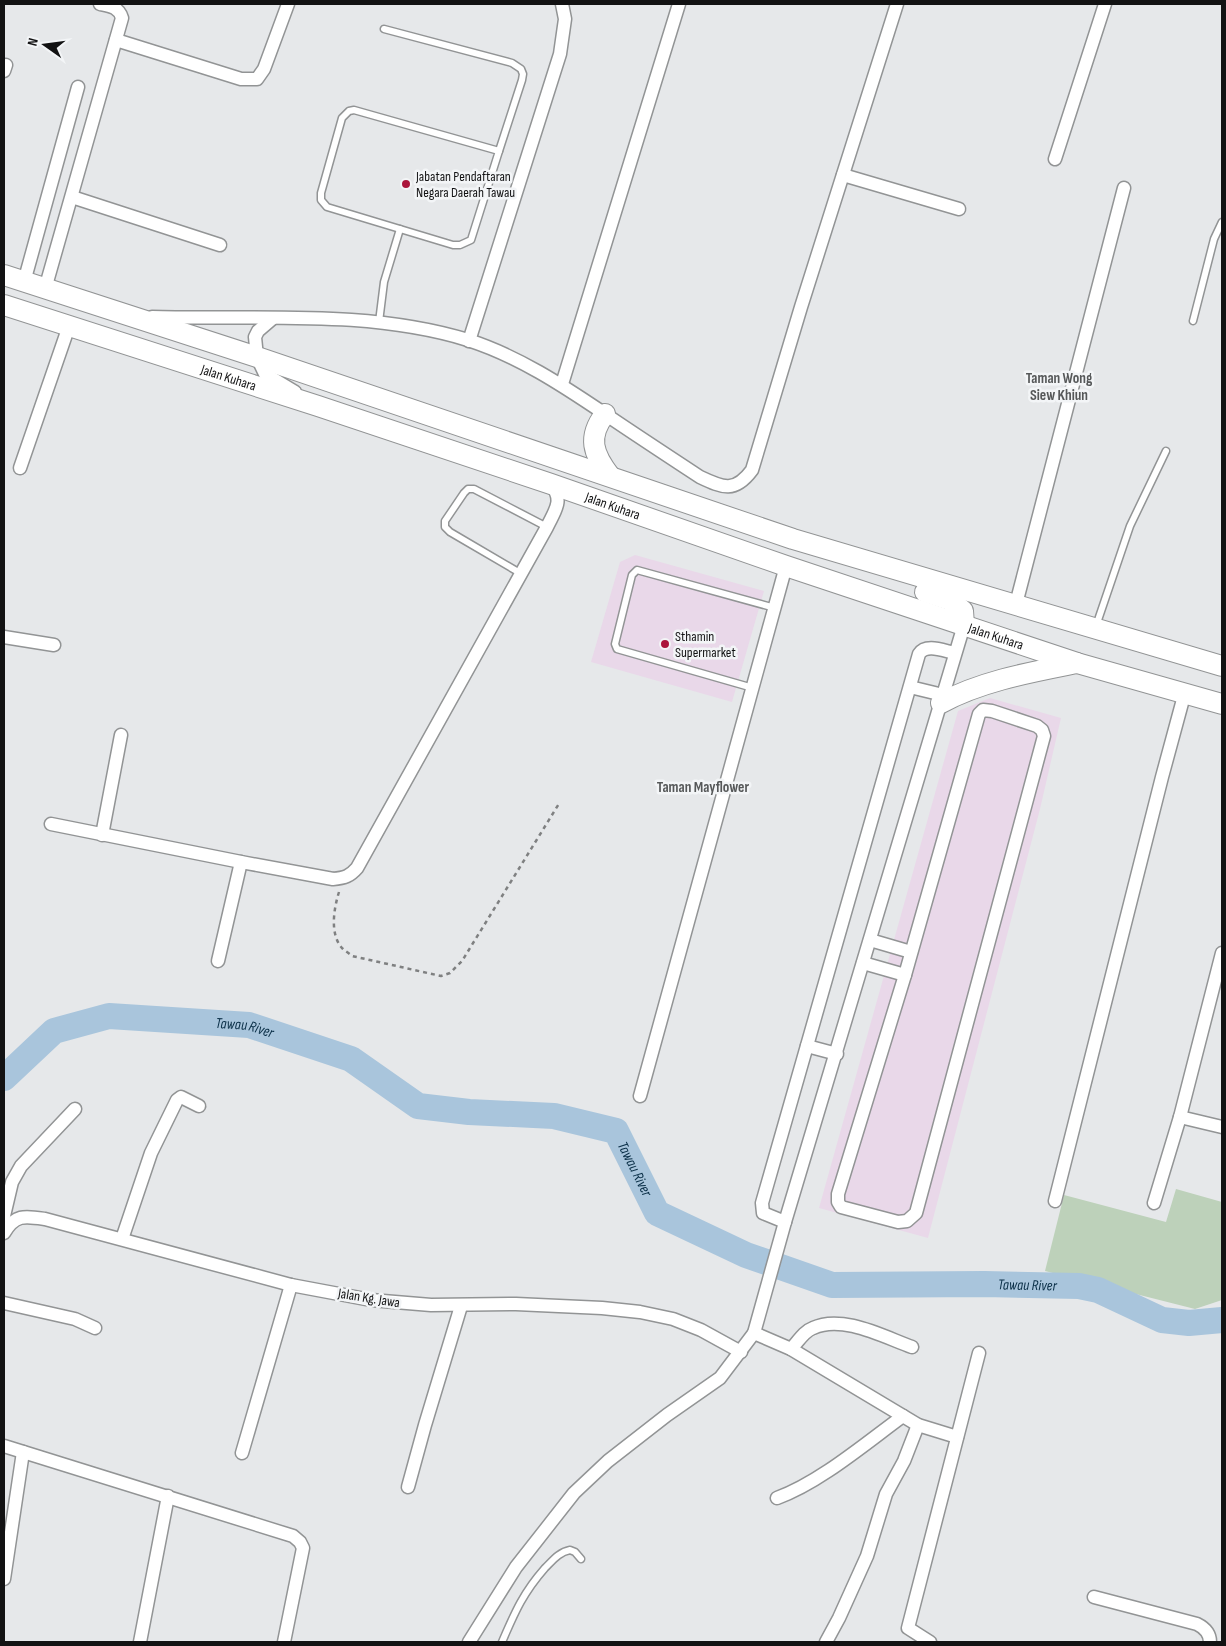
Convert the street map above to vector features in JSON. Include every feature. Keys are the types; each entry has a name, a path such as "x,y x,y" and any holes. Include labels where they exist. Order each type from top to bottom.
{"main road":[{"name":"Jalan Kuhara","path":"4,276 257,357 610,476 733,520 898,571 1016,604 1222,666"},
{"name":"Jalan Kuhara","path":"4,306 318,406 786,566 1077,662 1222,704"},
{"path":"606,414 598,424 594,436 600,463 610,476"},
{"path":"898,571 902,582 914,589 950,600 964,611 964,625"},
{"path":"1192,657 1222,653"},
{"path":"942,699 1025,674 1077,662"}],"street":[{"path":"45,289 122,18 116,8 100,4"},
{"path":"116,40 241,78 256,79 264,69 288,4"},
{"path":"469,341 560,54 565,19 562,4"},
{"path":"562,384 679,4"},
{"path":"133,317 342,319 379,322 428,330 469,341 524,364 562,384 708,481 716,485 730,487 743,482 752,470 897,4"},
{"path":"1055,159 1105,4"},
{"path":"24,282 78,87"},
{"path":"843,175 959,209"},
{"path":"1016,604 1124,188"},
{"path":"72,197 220,245"},
{"path":"272,319 258,331 255,337 257,357 265,374 318,406"},
{"path":"20,468 69,326"},
{"path":"51,824 333,879 350,876 357,868 547,527 558,499 556,491 550,484"},
{"path":"640,1096 786,566"},
{"path":"469,1642 516,1567 574,1493 608,1461 667,1415 720,1378 754,1333 785,1222 837,1054 964,625"},
{"path":"4,637 54,645"},
{"path":"785,1222 763,1213 762,1203 919,654 922,649 927,647 955,653"},
{"path":"910,687 942,699"},
{"path":"1055,1201 1185,692"},
{"path":"983,710 992,711 1037,726 1042,730 1044,736 916,1214 907,1221 898,1222 841,1207 838,1202 838,1194 905,975 979,714 983,710"},
{"path":"102,834 121,734"},
{"path":"218,961 242,862"},
{"path":"870,940 911,952"},
{"path":"1154,1203 1180,1117 1222,953"},
{"path":"863,963 905,975"},
{"path":"807,1046 837,1054"},
{"path":"122,1239 151,1153 177,1100 181,1097 199,1106"},
{"path":"5,1223 12,1182 21,1166 75,1109"},
{"path":"1180,1117 1222,1127"},
{"name":"Jalan Kg. Jawa","path":"5,1223 16,1218 28,1216 122,1239 291,1285 371,1300 402,1304 461,1306 516,1304 602,1308 640,1312 672,1319 701,1330 741,1352"},
{"path":"242,1453 291,1285"},
{"path":"4,1303 75,1319 95,1328"},
{"path":"408,1487 424,1425 461,1306"},
{"path":"791,1349 811,1328 825,1323 849,1324 912,1347"},
{"path":"754,1333 791,1349 918,1426 957,1437"},
{"path":"930,1642 908,1628 978,1353"},
{"path":"777,1498 793,1492 827,1471 903,1416"},
{"path":"826,1642 867,1556 886,1494 904,1461 918,1426"},
{"path":"4,1446 293,1536 300,1542 303,1548 284,1642"},
{"path":"4,1579 22,1452"},
{"path":"140,1642 168,1496"},
{"path":"1094,1597 1197,1624 1205,1628 1210,1636 1210,1642"}],"lane":[{"path":"384,29 512,64 521,69 523,74 522,80 471,240 460,245 453,245 328,208 321,200 320,193 342,118 349,111 360,110 499,151"},
{"path":"1193,321 1214,239 1222,222"},
{"path":"379,322 384,282 400,229"},
{"path":"1095,628 1130,526 1166,451"},
{"path":"520,573 450,532 445,528 445,521 464,493 468,489 474,488 547,527"},
{"path":"753,688 617,649 615,644 632,575 637,570 775,608"},
{"path":"502,1642 518,1604 531,1584 556,1557 564,1551 570,1550 575,1552 581,1559"}],"path":[{"path":"343,878 334,911 336,937 342,948 352,956 441,976 450,973 462,961 560,802"}],"shaded area":[{"path":"635,555 764,591 732,702 591,662 620,562"},
{"path":"990,698 1061,718 1040,809 928,1238 819,1208 958,711"}],"green space":[{"path":"1176,1189 1222,1202 1222,1300 1195,1309 1045,1271 1064,1195 1166,1222"}],"waterway":[{"name":"Tawau River","path":"4,1078 54,1031 109,1016 249,1025 351,1059 418,1106 469,1112 554,1116 616,1131 657,1213 746,1255 832,1285 984,1284 1079,1286 1098,1290 1162,1320 1189,1323 1222,1320"}],"place":[{"name":"Jabatan Pendaftaran Negara Daerah Tawau","path":"406,184"},
{"name":"Sthamin Supermarket","path":"665,644"}],"district":[{"name":"Taman Wong Siew Khiun","path":"1059,386"},
{"name":"Taman Mayflower","path":"703,787"}]}
